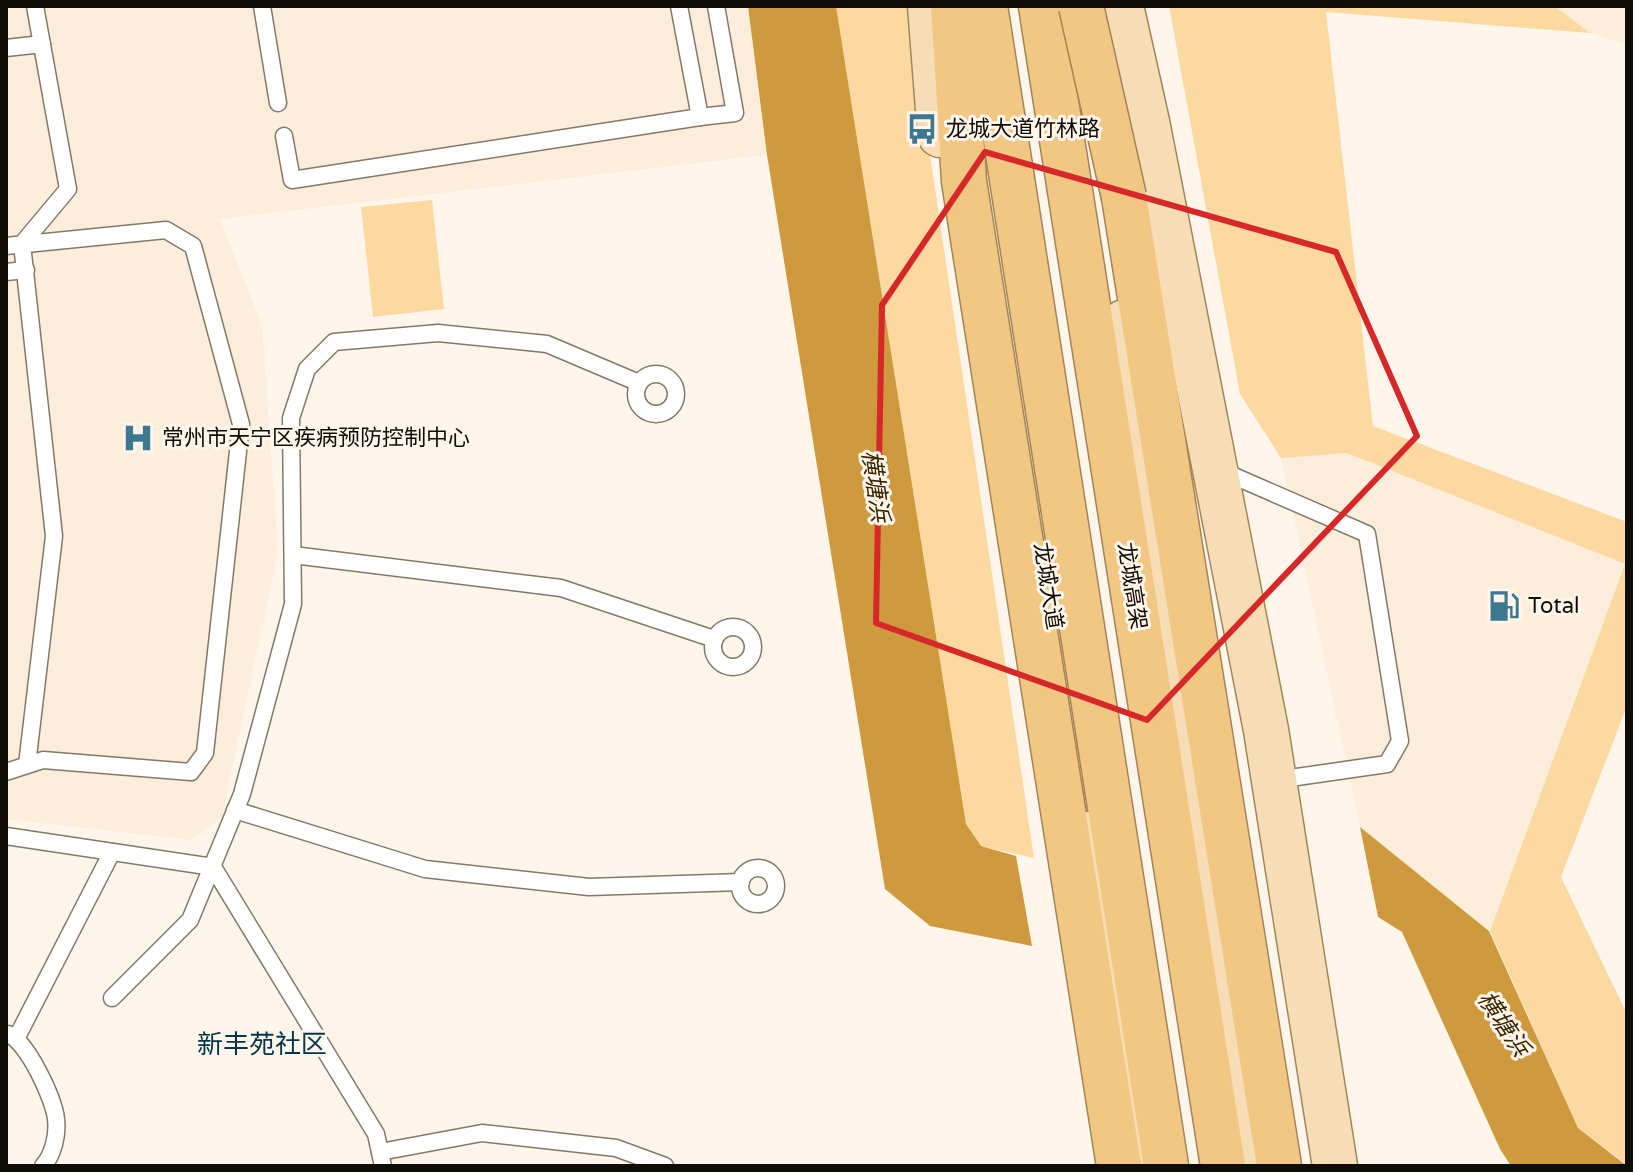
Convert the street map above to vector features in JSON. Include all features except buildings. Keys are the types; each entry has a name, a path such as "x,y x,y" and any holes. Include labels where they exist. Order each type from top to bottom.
{"highway":[{"path":"955,6 964,181 1119,1166"},
{"path":"985,6 1166,1166"},
{"name":"龙城高架","path":"1041,6 1223,1166"},
{"path":"1082,6 1124,197 1279,1166"}],"main road":[{"path":"930,6 944,187 1097,1166"},
{"name":"龙城大道","path":"955,6 1141,1166"},
{"path":"1082,6 1154,559 1253,1166"},
{"path":"1121,6 1147,122 1274,780 1335,1166"}],"lane":[{"path":"14,245 68,189 35,6"},
{"path":"262,6 278,103"},
{"path":"679,6 700,117"},
{"path":"284,136 292,180 735,113 716,6"},
{"path":"6,48 42,44"},
{"path":"6,772 43,760 191,772 205,753 241,424 193,246 166,230 14,245"},
{"path":"14,245 26,270 54,536 27,765"},
{"path":"6,272 26,270"},
{"path":"112,998 190,920 235,810 293,604 291,418 307,369 334,342 438,333 547,344 639,383"},
{"path":"1215,468 1367,534 1400,741 1387,764 1274,780"},
{"path":"293,555 561,588 714,639"},
{"path":"235,810 425,869 589,887 741,882"},
{"path":"6,836 213,867"},
{"path":"43,1166 52,1155 57,1120 39,1072 11,1035 112,852"},
{"path":"213,867 376,1134 382,1159 482,1133 616,1148 665,1166"}],"highlighted area":[{"path":"985,152 1336,252 1417,436 1147,720 876,623 882,305"}],"shaded area":[{"path":"6,6 748,6 767,155 220,219 262,325 278,552 222,817 192,840 6,819"},
{"path":"836,6 908,6 1034,858 980,846 966,824"},
{"path":"1169,6 1555,6 1590,33 1326,12 1373,426 1627,522 1627,706 1561,877 1627,1014 1627,1165 1578,1128 1490,931 1625,564 1347,453 1281,458 1240,394"},
{"path":"1555,6 1627,6 1627,45 1590,33"},
{"path":"432,200 444,309 373,317 361,207"},
{"path":"1347,453 1625,564 1490,931 1360,827 1281,458"}],"water":[{"name":"横塘浜","path":"748,6 836,6 966,824 981,846 1016,856 1032,946 930,926 885,889 767,155"},
{"name":"横塘浜","path":"1360,827 1489,931 1578,1128 1627,1166 1511,1166 1500,1149 1402,932 1378,917"}],"place":[{"name":"龙城大道竹林路","path":"922,129"},
{"name":"常州市天宁区疾病预防控制中心","path":"138,438"},
{"name":"Total","path":"1504,606"}],"district":[{"name":"新丰苑社区","path":"262,1044"}]}
